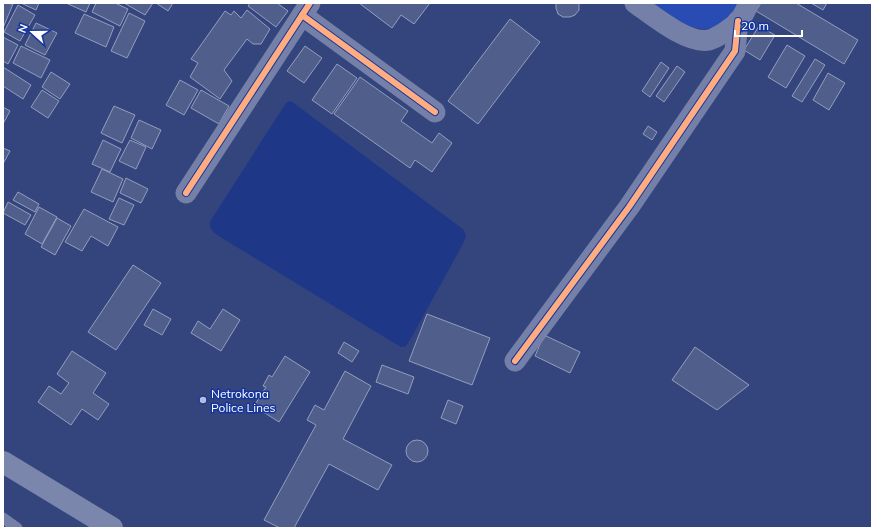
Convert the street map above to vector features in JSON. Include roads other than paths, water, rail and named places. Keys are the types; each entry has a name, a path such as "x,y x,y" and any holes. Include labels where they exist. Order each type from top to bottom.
{"main road":[{"path":"3,462 112,528"}],"street":[{"path":"635,3 667,25 697,40 709,40 724,32 738,21 749,3"},
{"path":"186,193 306,9 435,112"},
{"path":"515,361 629,207 735,51 738,21"}],"lane":[{"path":"3,518 18,528"}],"place":[{"name":"Netrokona Police Lines","path":"203,400"}]}
